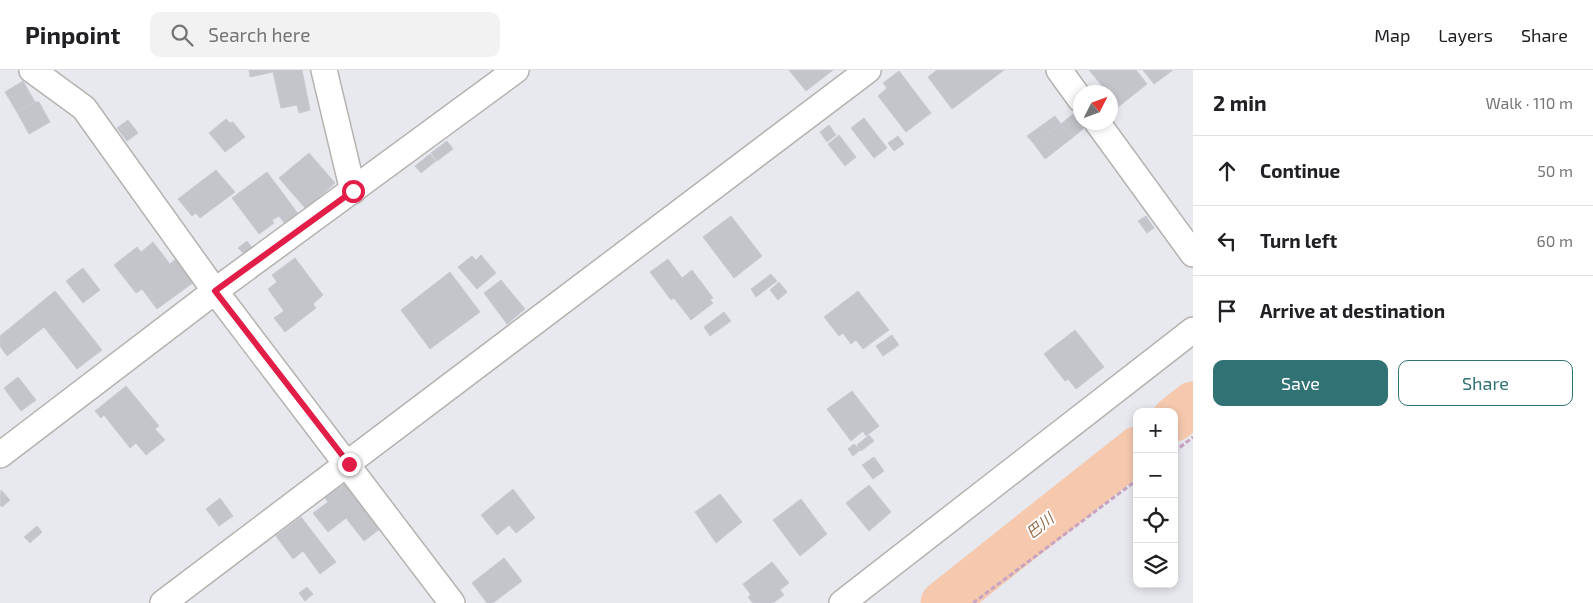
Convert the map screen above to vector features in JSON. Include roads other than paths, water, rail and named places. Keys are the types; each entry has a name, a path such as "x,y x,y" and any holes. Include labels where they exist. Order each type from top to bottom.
{"street":[{"path":"32,70 84,108 215,291 349,464 452,603"},
{"path":"324,70 353,191"},
{"path":"0,455 215,291 516,70"},
{"path":"163,603 868,70"},
{"path":"1059,70 1073,89"},
{"path":"1103,130 1193,254"},
{"path":"842,603 1193,330"}],"waterway":[{"name":"巴川","path":"1178,416 1193,404"},
{"name":"巴川","path":"943,603 1133,452"}]}
